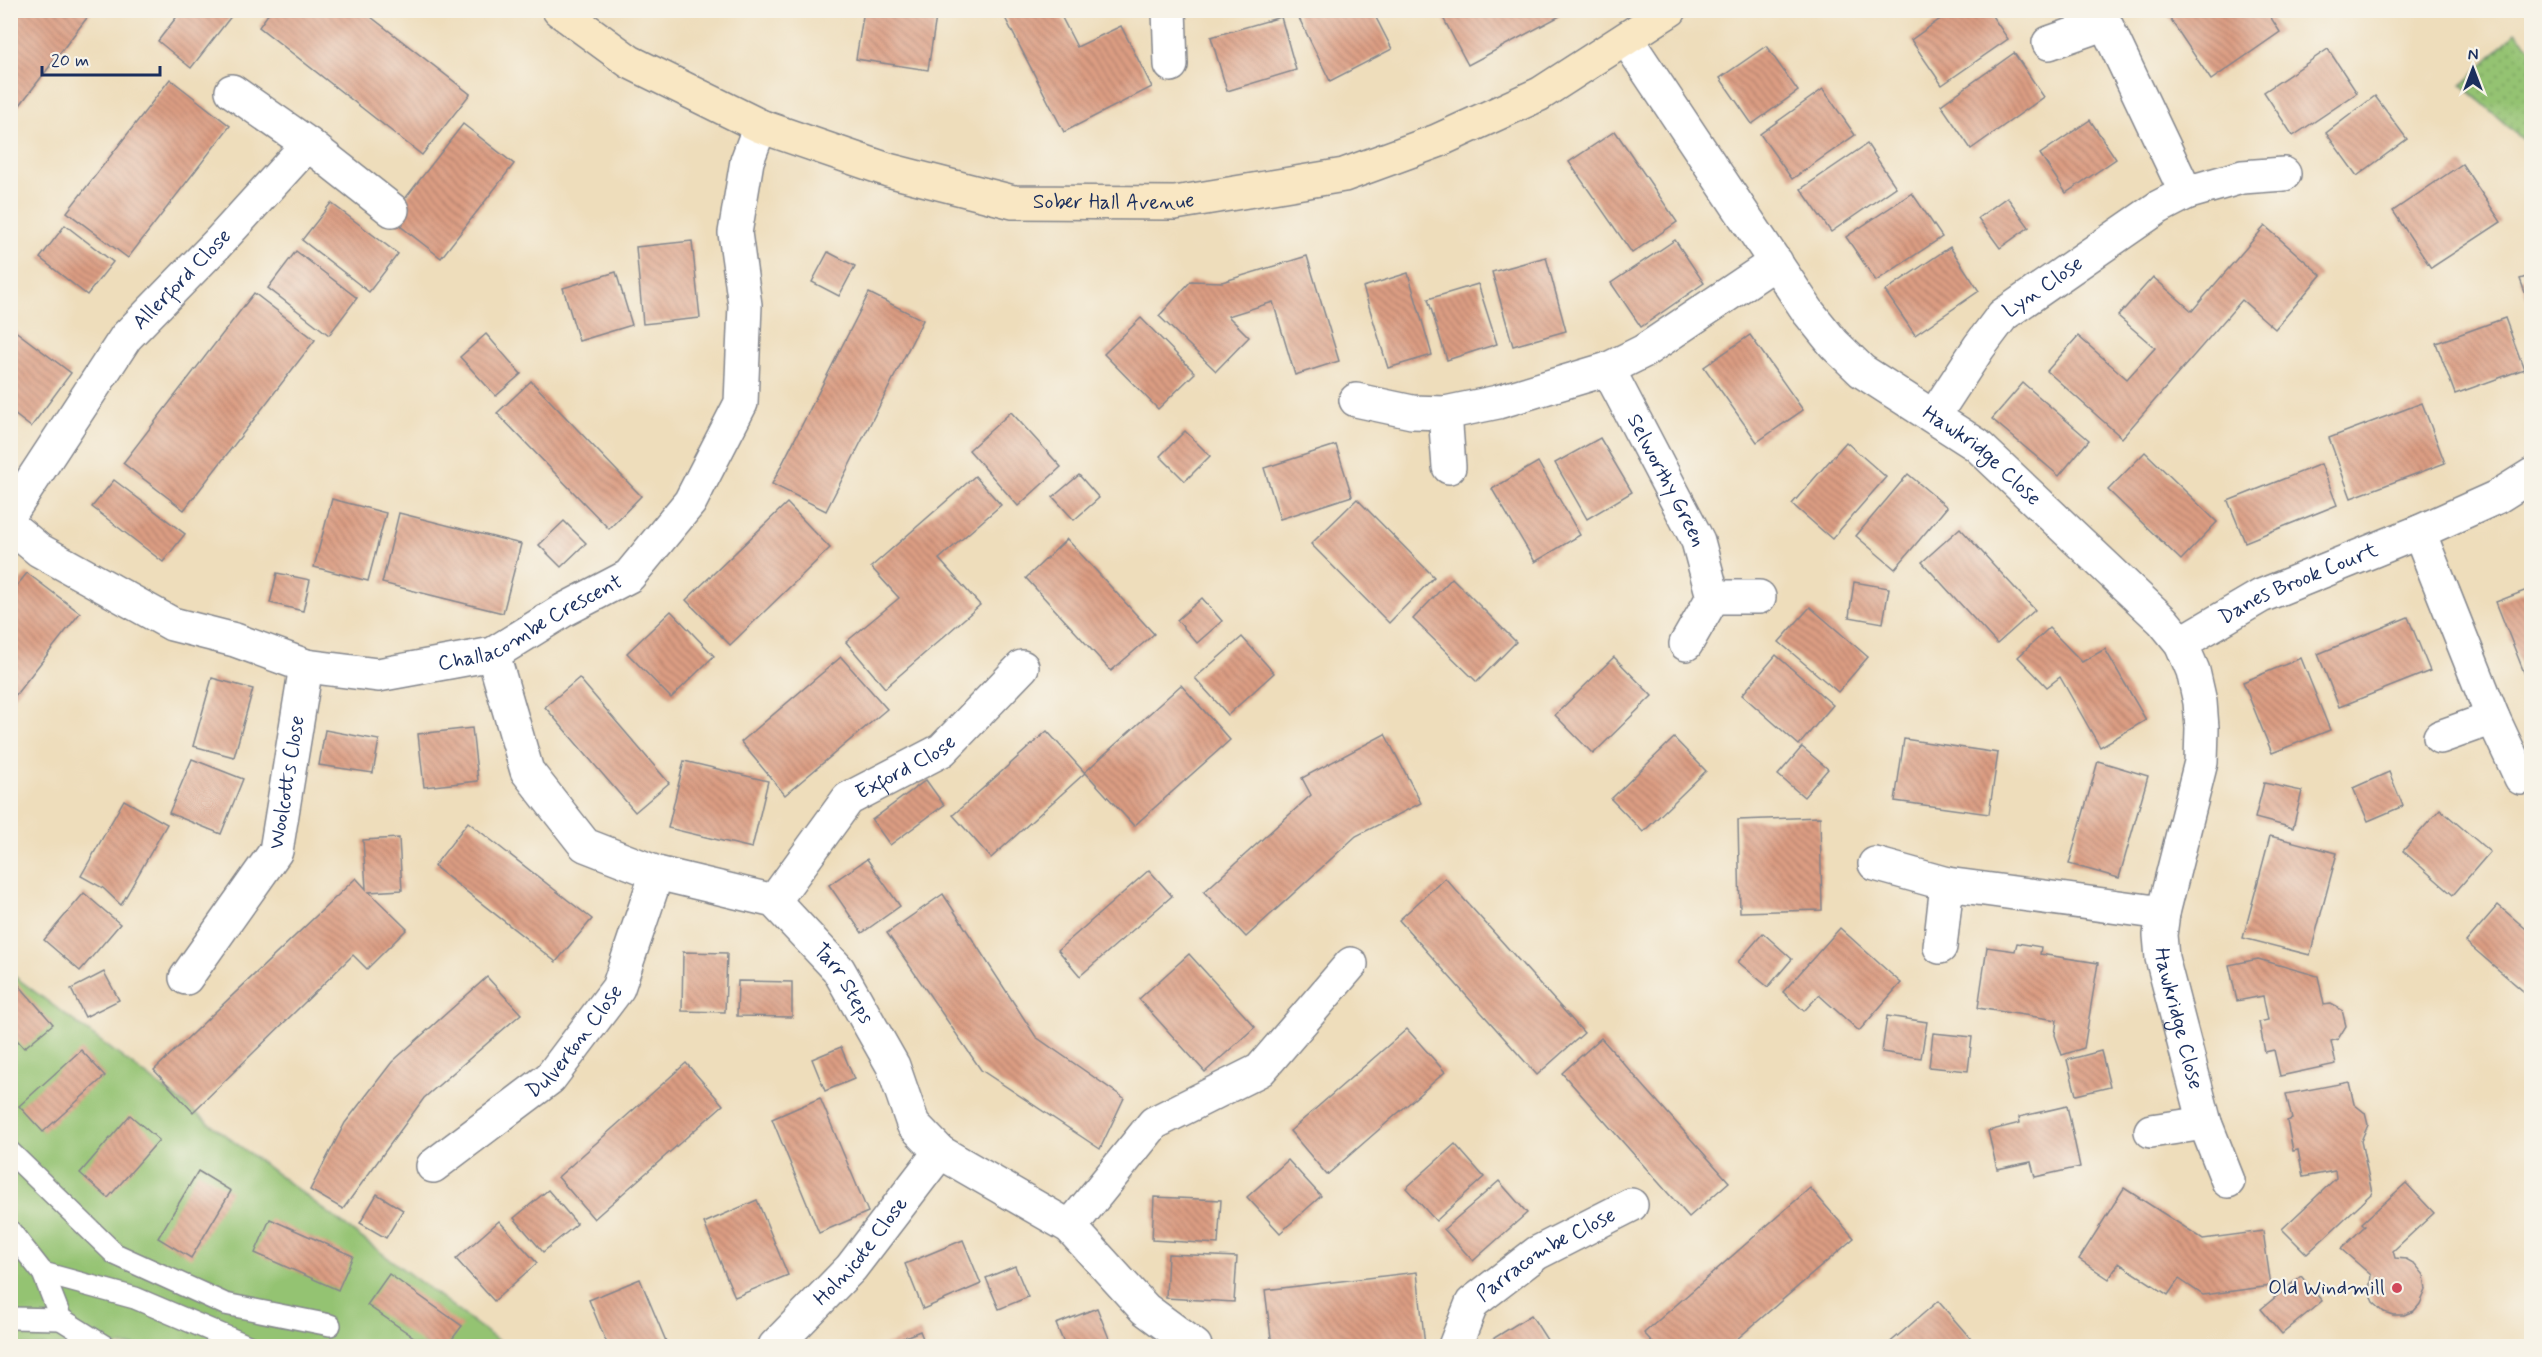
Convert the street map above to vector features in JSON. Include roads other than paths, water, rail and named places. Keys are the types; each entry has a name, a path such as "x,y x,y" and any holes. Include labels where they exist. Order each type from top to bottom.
{"street":[{"name":"Sober Hall Avenue","path":"559,10 630,62 760,126 888,170 1013,202 1175,203 1344,175 1437,141 1540,94 1627,40 1670,10"},
{"path":"1168,10 1171,65"},
{"path":"2049,43 2101,17 2118,47 2186,193"},
{"name":"Hawkridge Close","path":"1627,40 1809,313 1834,344 1862,371 1977,445 2163,621 2181,643 2193,671 2200,702 2201,762 2163,913 2160,935 2162,958 2205,1123 2228,1181"},
{"path":"232,91 308,144 392,210"},
{"name":"Challacombe Crescent","path":"10,526 39,550 172,624 235,640 306,666 378,675 493,654 564,610 629,576 690,502 741,403 745,305 735,233 747,161 760,126"},
{"name":"Allerford Close","path":"10,514 126,337 216,245 308,144"},
{"name":"Lyn Close","path":"1934,416 2003,315 2159,207 2186,193 2242,177 2284,174"},
{"path":"1356,400 1412,412 1445,413 1498,402 1608,369 1644,351 1776,262"},
{"name":"Selworthy Green","path":"1608,369 1698,541 1713,597"},
{"path":"1445,413 1449,467"},
{"name":"Danes Brook Court","path":"2181,643 2261,596 2419,532 2497,497 2532,475"},
{"path":"2419,532 2493,718 2521,778"},
{"path":"1686,644 1713,597 1760,597"},
{"path":"493,654 527,771 585,845 657,873 774,901"},
{"name":"Woolcotts Close","path":"186,978 276,851 306,666"},
{"name":"Exford Close","path":"774,901 848,799 942,750 1022,667"},
{"path":"2440,737 2493,718"},
{"path":"1875,864 1947,884 2163,913"},
{"name":"Dulverton Close","path":"433,1166 550,1078 618,988 657,873"},
{"path":"1940,947 1947,884"},
{"name":"Tarr Steps","path":"774,901 838,969 894,1066 913,1124 940,1152 1070,1227 1145,1309 1195,1347"},
{"path":"1070,1227 1154,1123 1260,1070 1351,964"},
{"path":"2151,1131 2205,1123"},
{"name":"Holnicote Close","path":"775,1347 851,1268 940,1152"},
{"name":"Parracombe Close","path":"1455,1347 1472,1303 1537,1253 1631,1205"}],"lane":[{"path":"10,1152 116,1254 225,1304 330,1324"},
{"path":"10,1231 43,1273 61,1319"},
{"path":"43,1273 135,1298 248,1347"},
{"path":"10,1318 61,1319 104,1347"}],"place":[{"name":"Old Windmill","path":"2397,1288"}]}
